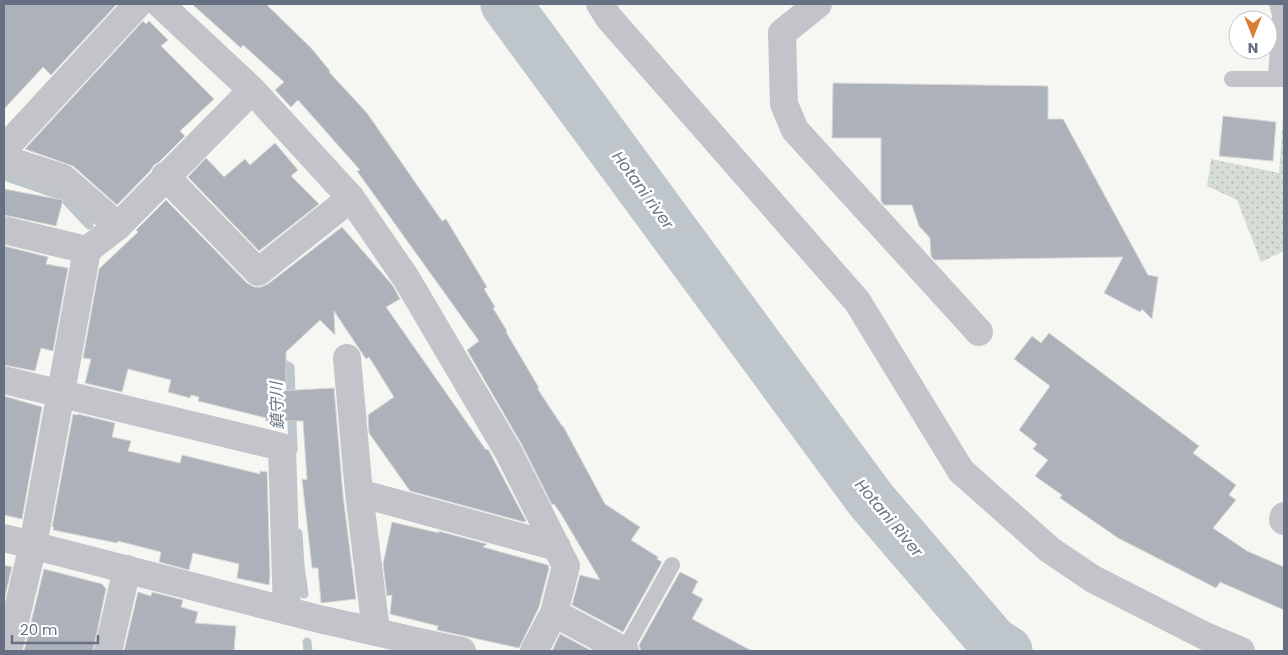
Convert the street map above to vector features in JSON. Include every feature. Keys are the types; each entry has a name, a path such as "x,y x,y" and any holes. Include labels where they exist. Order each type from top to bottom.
{"street":[{"path":"4,150 138,4"},
{"path":"160,4 252,90 351,198 406,278 509,453 566,566 554,613 534,651"},
{"path":"600,4 609,18 857,301 960,471 1050,550 1093,579 1205,636 1241,651"},
{"path":"818,4 782,33 784,104 794,130 979,332"},
{"path":"8,651 33,545 87,250 118,226 252,90"},
{"path":"4,159 63,178 118,226"},
{"path":"166,176 258,272 351,198"},
{"path":"4,230 87,250"},
{"path":"347,358 359,493 376,631"},
{"path":"4,380 282,446 287,611"},
{"path":"359,493 557,548"},
{"path":"1284,516 1284,520"},
{"path":"4,538 287,611 376,631 412,646 462,651"},
{"path":"108,651 127,569"},
{"path":"554,613 624,651"}],"lane":[{"path":"1232,79 1280,79 1280,14 1277,4"},
{"path":"624,651 672,565"}],"shaded area":[{"path":"1284,104 1284,251 1261,262 1237,200 1207,186 1211,159 1279,173"}],"building":[{"path":"4,4 117,4 51,75 43,67 4,109"},
{"path":"192,4 266,4 312,49 329,72 367,113 442,221 446,219 487,287 484,289 495,307 493,308 539,388 537,388 563,426 605,504 640,527 631,540 658,557 657,559 662,562 623,632 572,605 580,575 600,580 561,514 554,504 552,505 522,445 467,350 479,341 357,171 360,170 298,100 291,107 275,90 284,82 243,45 241,48"},
{"path":"143,21 146,24 149,21 168,40 161,46 214,99 180,131 185,136 154,165 117,205 73,166 25,149"},
{"path":"833,83 1048,86 1048,119 1063,119 1148,275 1158,277 1152,319 1142,309 1140,312 1104,293 1123,257 934,260 931,256 930,238 919,226 912,205 884,205 881,201 881,138 832,138"},
{"path":"1223,116 1276,122 1273,161 1219,156"},
{"path":"275,143 298,170 291,176 319,204 259,251 188,177 206,158 224,177 245,159 250,165"},
{"path":"4,189 63,200 56,226 4,215"},
{"path":"166,200 247,283 254,287 268,284 342,227 393,286 400,299 386,307 486,450 488,449 526,521 410,491 369,433 368,415 394,397 369,357 366,359 334,311 335,335 320,320 286,352 286,383 277,391 334,388 343,495 356,599 321,603 318,568 312,568 302,479 307,480 303,421 266,421 266,418 198,401 199,397 191,395 190,398 168,392 171,380 128,369 122,392 85,383 91,359 83,358 99,269 138,232 136,230"},
{"path":"4,246 48,257 46,264 68,268 53,351 41,348 35,371 4,365"},
{"path":"1049,333 1199,446 1193,453 1236,485 1229,495 1236,500 1213,528 1247,551 1284,567 1284,610 1220,582 1216,588 1118,538 1060,498 1062,495 1035,476 1048,460 1033,449 1037,444 1019,430 1050,386 1014,359 1032,336 1041,343"},
{"path":"4,396 42,407 22,519 4,515"},
{"path":"73,414 115,423 112,437 131,441 128,451 180,463 182,455 260,474 260,471 267,472 269,585 237,578 239,564 193,553 189,570 159,562 161,552 118,541 117,543 53,530"},
{"path":"392,522 439,533 438,531 487,544 483,547 548,565 549,568 539,607 519,648 437,630 438,626 390,614 392,595 387,596 383,564"},
{"path":"4,565 12,567 4,601"},
{"path":"44,569 102,584 106,589 93,651 24,651"},
{"path":"680,572 698,581 692,593 703,599 692,619 752,651 641,651 639,645"},
{"path":"138,592 151,596 152,592 183,600 181,607 198,612 195,623 236,626 234,651 124,651"},
{"path":"560,634 592,651 552,651"}],"waterway":[{"name":"Hotani river","path":"506,4 871,500 993,642 1007,651"},
{"name":"鎮守川","path":"4,176 62,196 89,225"},
{"name":"鎮守川","path":"276,360 290,367 293,450"},
{"name":"鎮守川","path":"298,533 304,594"},
{"name":"鎮守川","path":"307,642 308,651"}],"water label":[{"name":"Hotani River","path":"889,518"}]}
